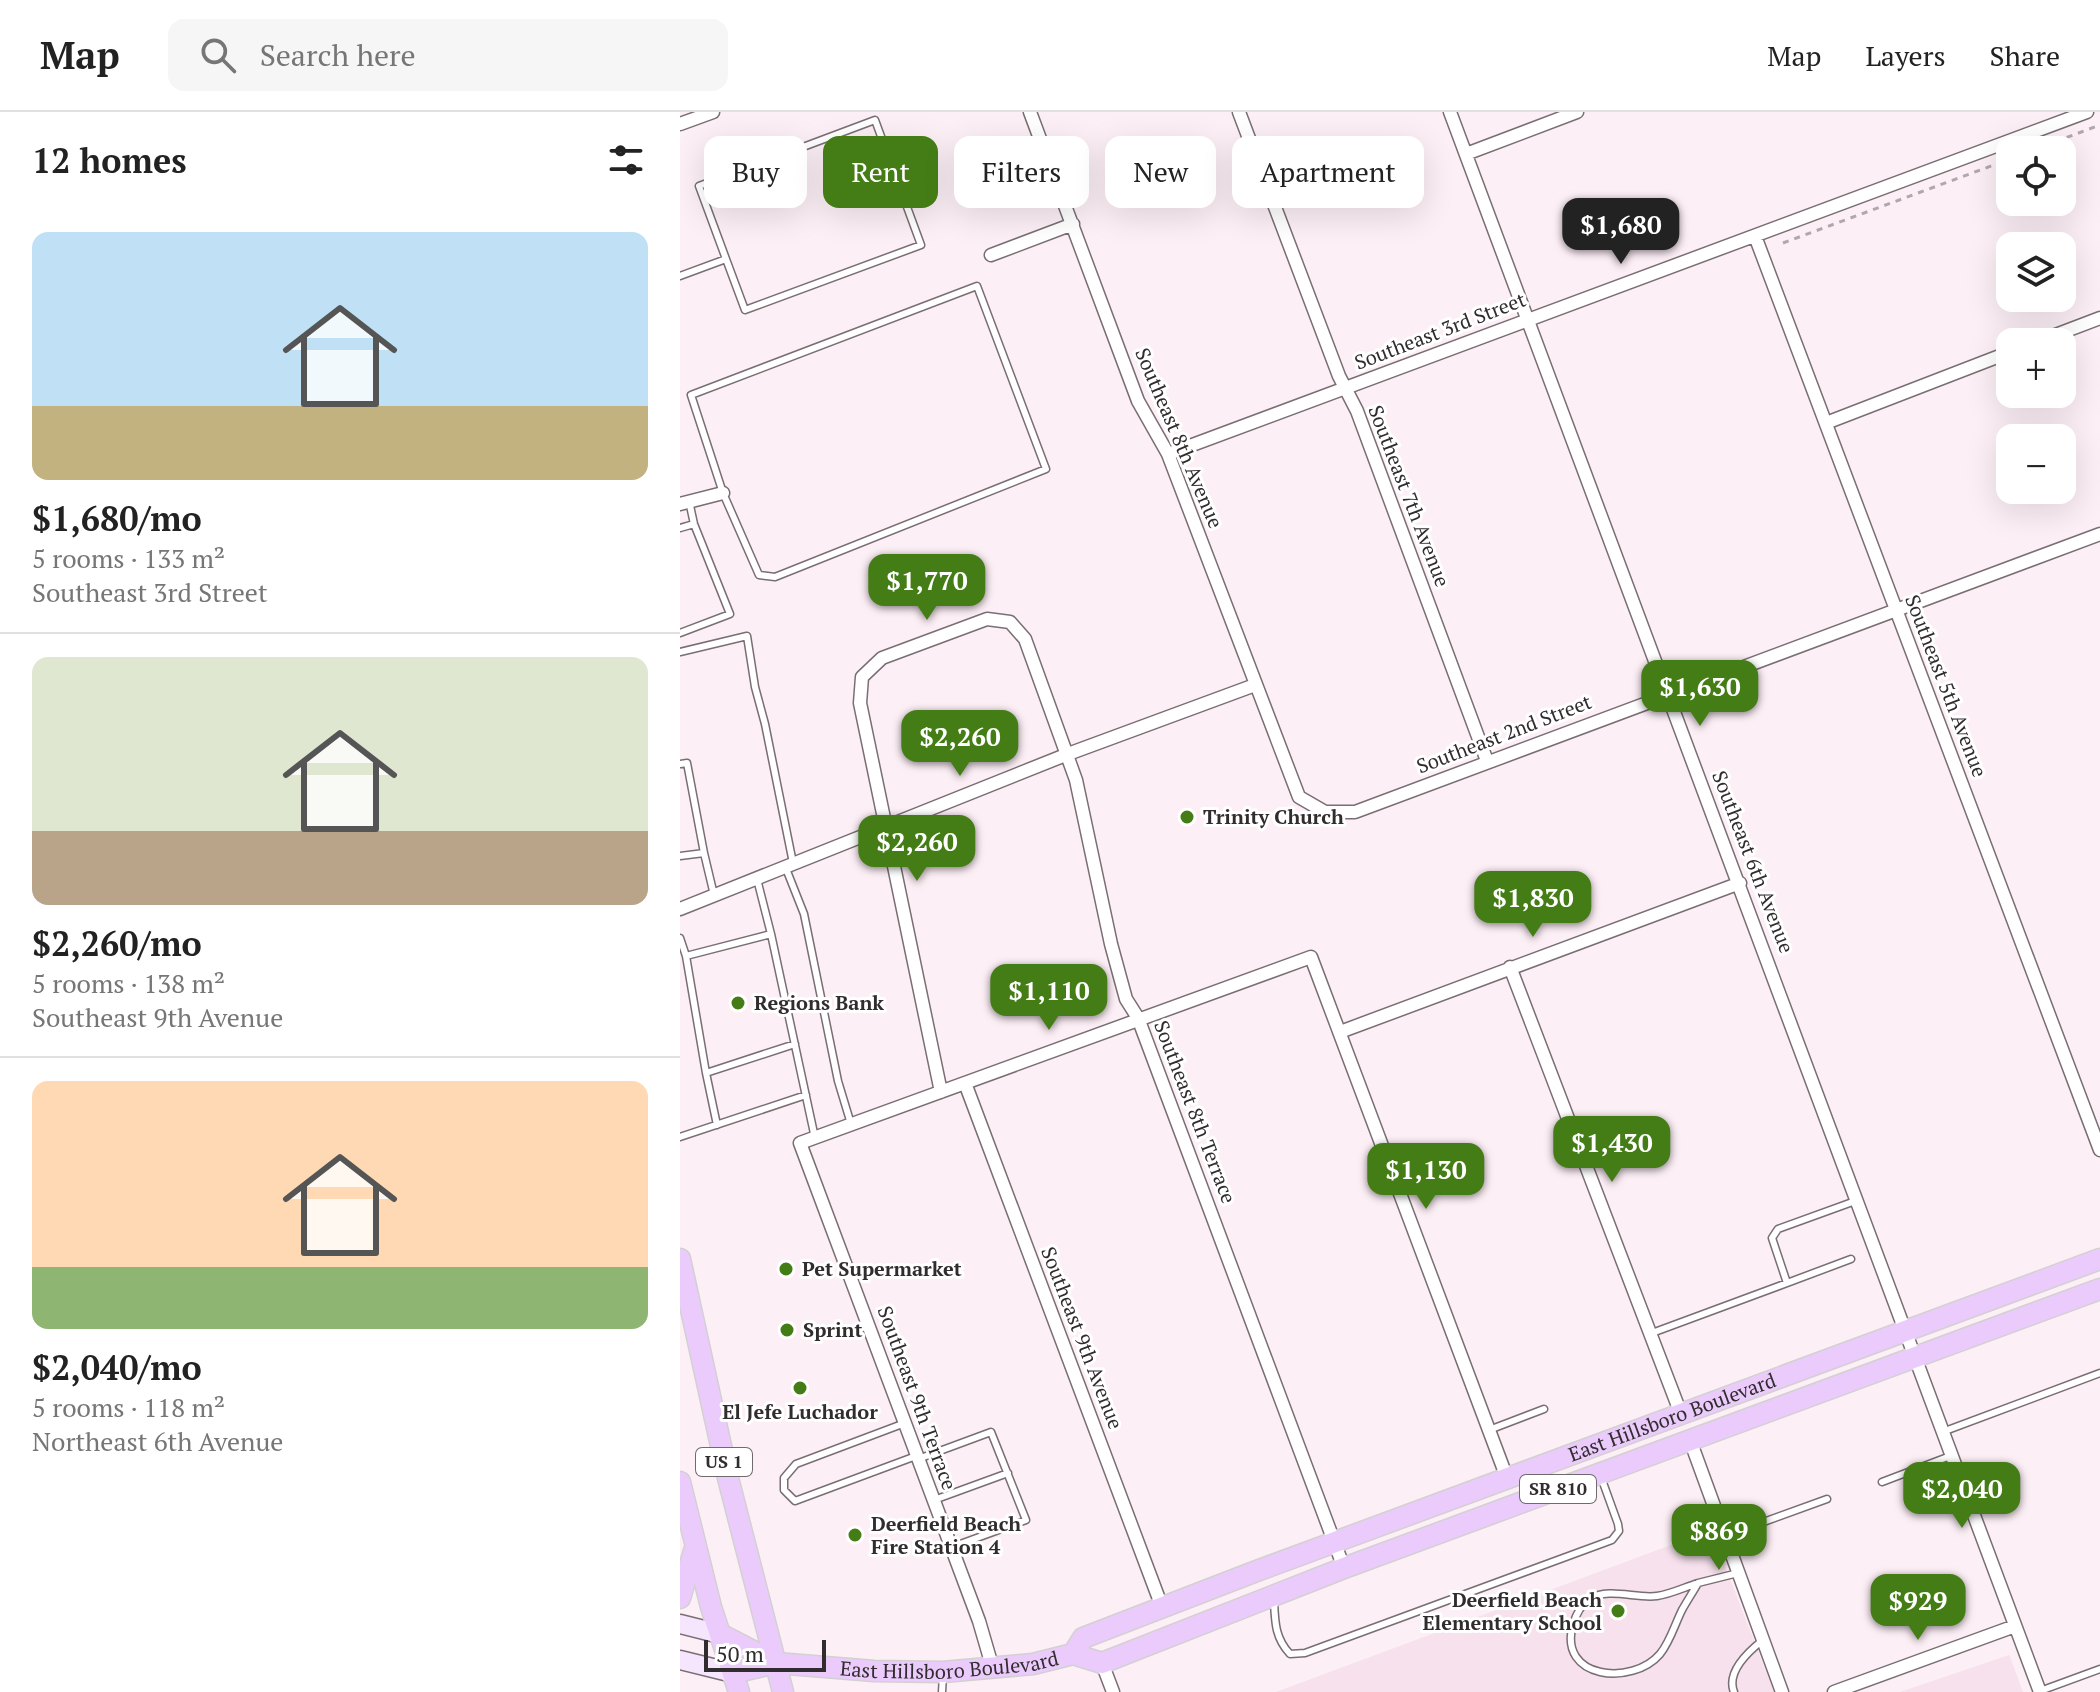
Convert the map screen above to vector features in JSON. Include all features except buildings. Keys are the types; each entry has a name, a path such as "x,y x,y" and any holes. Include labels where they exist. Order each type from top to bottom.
{"main road":[{"name":"US 1","path":"680,1259 731,1493 783,1692"},
{"name":"East Hillsboro Boulevard","path":"1073,1654 1083,1638 1162,1607 2100,1259"},
{"name":"East Hillsboro Boulevard","path":"680,1624 720,1634 776,1663 874,1671 942,1682 1073,1654 1102,1663 1344,1568 2100,1289"},
{"path":"1600,1473 1603,1457 1622,1436"},
{"name":"US 1","path":"680,1482 695,1547 736,1682"},
{"path":"680,1598 695,1547"},
{"name":"East Hillsboro Boulevard","path":"680,1660 736,1682 776,1663"}],"street":[{"path":"680,124 713,112"},
{"name":"Southeast 8th Avenue","path":"1030,112 1138,401 1168,454 1299,797 1325,812"},
{"name":"Southeast 7th Avenue","path":"1239,112 1487,761"},
{"name":"Southeast 6th Avenue","path":"1450,112 2040,1692"},
{"path":"1466,154 1577,112"},
{"name":"Southeast 3rd Street","path":"1168,454 2087,112"},
{"path":"991,255 1073,224"},
{"name":"Southeast 5th Avenue","path":"1755,236 2100,1150"},
{"path":"2074,328 2100,318"},
{"path":"1826,423 1996,357"},
{"path":"685,502 723,493"},
{"name":"Southeast 2nd Street","path":"1325,812 1355,812 2100,534"},
{"name":"Southeast 8th Terrace","path":"888,827 860,703 862,677 882,658 987,619 1010,622 1025,639 1068,754 1126,999 1138,1018 1344,1568"},
{"path":"680,909 1068,754 1255,685"},
{"path":"888,827 941,1092"},
{"path":"1340,1032 1740,883"},
{"path":"815,1138 1311,957 1507,1478"},
{"path":"1510,967 1681,1414"},
{"name":"Southeast 9th Avenue","path":"965,1083 1162,1607"},
{"name":"Southeast 9th Terrace","path":"815,1138 800,1143 934,1500 993,1669"},
{"path":"1690,1440 1782,1692"},
{"path":"1834,1692 1858,1688 2015,1626"},
{"path":"1102,1663 1113,1692"}],"lane":[{"path":"875,120 921,245 745,310 726,259 699,186 875,120"},
{"path":"680,276 726,259"},
{"path":"977,286 1046,469 775,577 759,575 723,493 691,395 977,286"},
{"path":"680,633 730,614 685,502"},
{"path":"680,528 694,524"},
{"path":"680,652 747,636 789,865 804,914 838,1081 851,1124"},
{"path":"680,764 687,763 714,895"},
{"path":"680,856 704,853"},
{"path":"756,877 815,1138"},
{"path":"686,956 771,934"},
{"path":"680,938 717,1125"},
{"path":"706,1073 795,1044"},
{"path":"680,1137 806,1095"},
{"path":"1787,1283 1773,1245 1773,1234 1778,1229 1858,1200"},
{"path":"1650,1333 1851,1259"},
{"path":"1945,1431 2100,1373"},
{"path":"1489,1430 1544,1409"},
{"path":"905,1423 796,1464 784,1478 784,1490 795,1501 991,1432 1026,1520 951,1547"},
{"path":"1882,1482 1953,1455"},
{"path":"934,1500 1008,1473"},
{"path":"1274,1595 1276,1635 1281,1645 1290,1654 1305,1653 1612,1540 1619,1531 1618,1524 1600,1473"},
{"path":"1725,1536 1827,1499"},
{"path":"1698,1583 1662,1652 1652,1662 1611,1674 1587,1669 1575,1658 1569,1637 1576,1614 1590,1599 1616,1594 1656,1596 1698,1583 1738,1573"},
{"path":"1734,1692 1731,1685 1736,1670 1763,1640"},
{"path":"2040,1692 2100,1669"}],"path":[{"path":"2071,136 2100,125"},
{"path":"1783,243 1996,164"}],"shaded area":[{"name":"Deerfield Beach Elementary School","path":"1711,1530 1774,1692 1276,1692"},
{"path":"2009,1655 2023,1692 1900,1692"}],"place":[{"name":"Trinity Church","path":"1187,817"},
{"name":"Regions Bank","path":"738,1003"},
{"name":"Pet Supermarket","path":"786,1269"},
{"name":"Sprint","path":"787,1330"},
{"name":"El Jefe Luchador","path":"800,1388"},
{"name":"Deerfield Beach Fire Station 4","path":"855,1535"},
{"name":"Deerfield Beach Elementary School","path":"1618,1611"}]}
